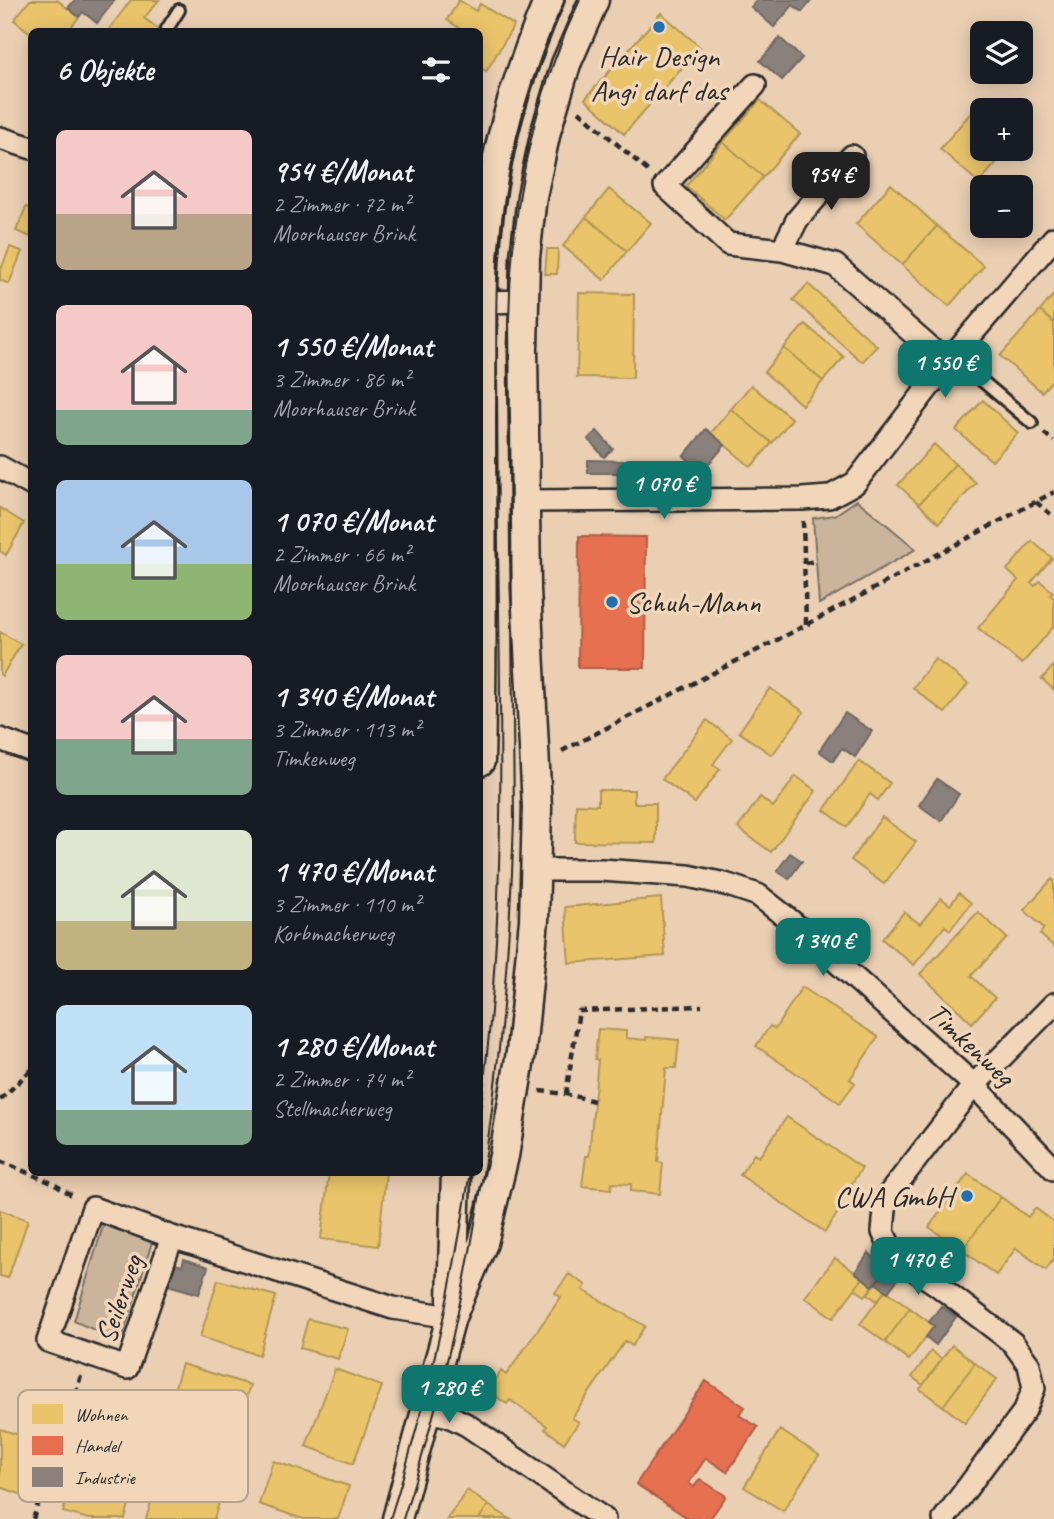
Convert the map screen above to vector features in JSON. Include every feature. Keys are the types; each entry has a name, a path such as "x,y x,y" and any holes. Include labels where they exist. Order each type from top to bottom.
{"street":[{"path":"483,270 495,170 511,99 548,0"},
{"path":"397,1519 451,1317 483,1243 504,1156 521,1052 531,964 537,807 526,589 524,301 528,229 539,161 566,64 594,0"},
{"path":"755,85 665,186 728,244 782,250 835,265 947,363"},
{"path":"0,138 28,147"},
{"path":"782,250 797,220 852,156"},
{"path":"525,501 829,497 855,484 947,363 1054,238"},
{"path":"483,302 524,301"},
{"path":"0,467 28,483"},
{"path":"0,739 28,750"},
{"name":"Timkenweg","path":"536,870 601,870 688,876 758,895 791,921 974,1085 1054,1169"},
{"path":"944,1519 1024,1410 1034,1388 1029,1365 1013,1343 936,1284 895,1257 883,1232 886,1198 974,1085 1054,1004"},
{"path":"451,1317 456,1176"},
{"name":"Seilerweg","path":"172,1237 127,1368 48,1341 93,1208 172,1237 393,1308 451,1317"},
{"path":"427,1411 449,1416 467,1425 604,1519"}],"lane":[{"path":"168,28 179,10"},
{"path":"947,363 968,369 1032,424"}],"path":[{"path":"578,110 665,186"},
{"path":"550,758 1054,492"},
{"path":"802,499 806,625"},
{"path":"1036,502 1054,517"},
{"path":"805,563 816,561"},
{"path":"566,1094 579,1011 702,1006"},
{"path":"0,1100 28,1073"},
{"path":"529,1090 566,1094 594,1101"},
{"path":"0,1161 28,1173"},
{"path":"35,1176 93,1208"},
{"path":"76,1390 88,1355"},
{"path":"33,1519 39,1502"}],"shaded area":[{"path":"857,500 916,549 819,604 813,518 835,515"},
{"path":"104,1223 153,1239 121,1342 74,1321"}],"building: Wohnen":[{"path":"30,0 57,0 79,17 70,28 28,28 28,31 14,20"},
{"path":"131,0 159,0 144,18 157,28 110,28"},
{"path":"459,0 476,11 480,4 514,25 486,72 483,70 483,28 459,28 447,20"},
{"path":"661,13 700,47 624,134 585,99"},
{"path":"760,100 800,134 763,177 723,142"},
{"path":"970,114 970,161 998,161 986,175 970,175 940,149"},
{"path":"723,142 763,177 725,220 686,186"},
{"path":"891,184 937,226 902,265 856,224"},
{"path":"609,189 651,223 627,251 586,217"},
{"path":"26,207 28,208 28,236 16,231"},
{"path":"586,217 627,251 604,280 563,246"},
{"path":"937,226 984,266 949,306 902,265"},
{"path":"10,247 22,251 9,284 0,280 0,272"},
{"path":"547,249 558,249 557,274 545,274"},
{"path":"808,284 877,346 862,362 793,300"},
{"path":"579,293 634,294 633,378 577,377"},
{"path":"1054,294 1054,323 1040,311"},
{"path":"1040,311 1054,323 1054,378 1042,392 1000,356"},
{"path":"805,324 844,357 823,381 784,348"},
{"path":"784,348 823,381 802,405 764,372"},
{"path":"751,385 792,419 772,443 731,409"},
{"path":"983,400 1018,433 992,461 956,430"},
{"path":"731,409 772,443 751,467 711,433"},
{"path":"934,444 955,464 919,504 898,485"},
{"path":"955,464 976,483 939,523 919,504"},
{"path":"0,508 24,523 6,555 0,551"},
{"path":"1032,541 1052,558 1031,583 1035,586 1040,581 1053,592 1050,595 1054,598 1054,626 1022,664 978,628 1018,580 1007,570"},
{"path":"0,632 21,644 2,676 0,674"},
{"path":"935,659 968,684 945,713 913,688"},
{"path":"1054,665 1054,690 1042,679"},
{"path":"770,688 804,712 772,755 739,732"},
{"path":"707,720 732,739 713,764 720,769 695,803 662,779"},
{"path":"859,761 890,783 878,800 870,794 847,827 824,810"},
{"path":"796,776 816,791 771,852 738,828 760,797 773,807"},
{"path":"598,790 634,790 634,803 656,803 656,843 575,842 576,804 598,805"},
{"path":"882,817 916,842 884,884 851,860"},
{"path":"1052,879 1054,947 1040,934 1044,928 1024,910"},
{"path":"959,893 971,903 950,930 945,926 914,965 882,939 904,912 920,924 941,898 950,905"},
{"path":"661,898 665,956 569,963 565,907"},
{"path":"978,912 1007,938 971,976 995,998 972,1023 920,974"},
{"path":"802,987 878,1037 850,1079 855,1083 840,1103 756,1046 770,1026 775,1029"},
{"path":"598,1029 626,1031 626,1038 679,1040 676,1068 666,1068 658,1162 663,1163 660,1194 631,1191 631,1184 612,1183 611,1189 582,1186 586,1156 589,1156 598,1060 595,1059"},
{"path":"787,1117 862,1168 835,1209 839,1211 825,1232 740,1175 754,1154 759,1157"},
{"path":"968,1174 1001,1197 962,1250 929,1227"},
{"path":"329,1176 386,1176 378,1246 321,1239"},
{"path":"1001,1197 1028,1217 1035,1208 1054,1222 1054,1258 1046,1270 1016,1248 996,1275 962,1250"},
{"path":"0,1210 28,1220 8,1278 0,1276"},
{"path":"835,1258 863,1278 833,1318 805,1297"},
{"path":"569,1274 586,1285 583,1290 645,1326 632,1346 625,1341 572,1418 579,1422 564,1443 545,1429 547,1426 510,1400 507,1404 488,1391 501,1371 506,1375 561,1297 555,1293"},
{"path":"863,1278 873,1286 865,1296 855,1289"},
{"path":"218,1280 276,1296 259,1355 200,1337"},
{"path":"876,1283 886,1290 877,1301 868,1294"},
{"path":"886,1290 910,1308 885,1342 860,1324"},
{"path":"910,1308 934,1326 909,1360 885,1342"},
{"path":"308,1319 348,1329 338,1359 300,1348"},
{"path":"952,1345 975,1363 943,1406 920,1389"},
{"path":"931,1351 942,1359 923,1385 912,1377"},
{"path":"975,1363 997,1379 965,1423 943,1406"},
{"path":"182,1364 250,1385 248,1391 174,1390"},
{"path":"335,1369 382,1386 353,1464 306,1446"},
{"path":"0,1429 18,1434 18,1493 0,1487"},
{"path":"780,1430 819,1455 783,1511 744,1487"},
{"path":"273,1461 349,1486 338,1519 303,1519 259,1504"},
{"path":"467,1490 488,1505 479,1519 447,1519"},
{"path":"66,1502 130,1502 125,1519 89,1519 63,1512"},
{"path":"151,1502 219,1502 214,1519 146,1519"},
{"path":"488,1505 510,1519 479,1519"}],"building: Handel":[{"name":"Schuh-Mann","path":"579,536 646,537 645,668 578,668"},
{"path":"706,1381 745,1407 739,1415 758,1427 727,1472 706,1458 689,1483 694,1487 700,1479 726,1496 710,1519 689,1519 636,1484"}],"building: Industrie":[{"path":"75,0 115,0 97,23 83,12 79,17 68,8"},
{"path":"757,0 812,0 802,12 793,5 774,27 751,7"},
{"path":"780,38 802,58 782,80 760,61"},
{"path":"706,429 725,445 702,472 684,456"},
{"path":"597,431 613,449 604,457 588,439"},
{"path":"588,460 626,461 626,473 588,473"},
{"path":"845,713 872,731 855,757 842,748 833,761 819,751"},
{"path":"937,779 959,794 941,821 919,805"},
{"path":"790,853 802,861 789,879 777,871"},
{"path":"869,1253 886,1268 873,1286 855,1272"},
{"path":"184,1259 208,1267 199,1294 168,1285 175,1264 182,1266"},
{"path":"889,1266 901,1275 888,1292 876,1283"},
{"path":"941,1306 956,1317 936,1345 926,1337 934,1326 929,1322"}],"tram line":[{"path":"483,1085 494,971 500,830 496,322 499,246 516,139 532,82 565,0"},
{"path":"483,1174 504,997 514,820 509,319 514,237 519,196 537,116 563,38 580,0"},
{"path":"390,1519 437,1347 469,1176"},
{"path":"403,1519 450,1348 483,1176"}],"place":[{"name":"Hair Design Angi darf das","path":"659,27"},
{"name":"Schuh-Mann","path":"612,602"},
{"name":"CWA GmbH","path":"967,1196"}]}
